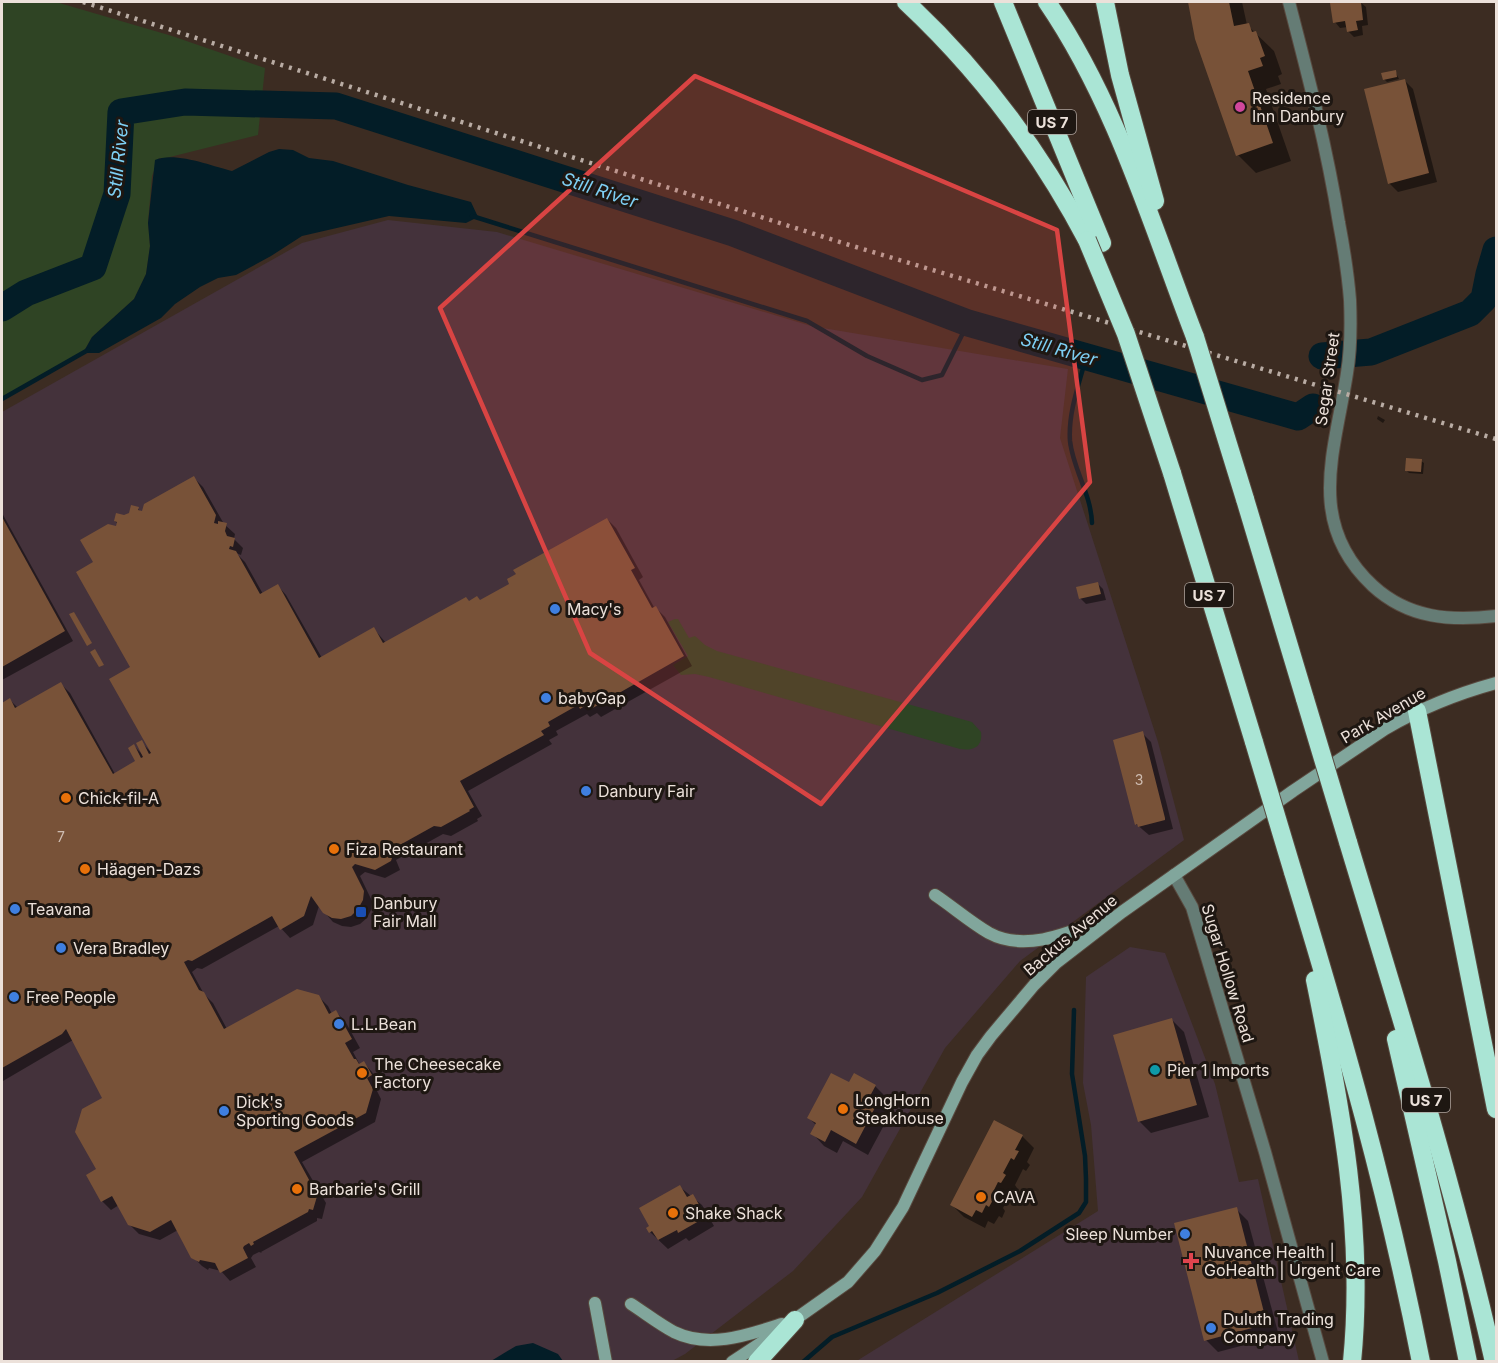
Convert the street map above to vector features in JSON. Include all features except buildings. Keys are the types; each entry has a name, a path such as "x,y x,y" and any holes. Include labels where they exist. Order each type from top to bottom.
{"highway":[{"path":"906,2 955,50 992,93 1044,165 1094,242"},
{"name":"US 7","path":"1003,2 1094,242 1172,473 1348,1052 1377,1161 1421,1362"},
{"path":"1047,2 1072,39 1104,100 1166,252"},
{"path":"1106,2 1120,75 1166,252"},
{"name":"US 7","path":"1166,252 1196,337 1443,1159 1469,1254 1494,1362"},
{"path":"1417,711 1497,1109"},
{"path":"1348,842 1427,1171 1468,1362"},
{"path":"1293,872 1346,1147 1354,1226 1357,1300 1352,1362"},
{"path":"758,1362 795,1320"}],"main road":[{"name":"Park Avenue","path":"1293,791 1385,729 1417,711 1443,699 1497,683"},
{"name":"Backus Avenue","path":"732,1362 848,1282 875,1251 903,1207 962,1082 991,1036 1021,999 1056,963 1122,912 1293,791"},
{"path":"935,895 989,933 1014,940 1030,941 1067,933 1122,912"},
{"path":"595,1303 606,1362"},
{"path":"631,1304 675,1333 707,1340 745,1336 795,1320"}],"street":[{"name":"Segar Street","path":"1289,2 1322,134 1335,197 1348,286 1350,328 1348,369 1330,465 1331,512 1337,534 1348,557 1362,576 1401,606 1421,615 1467,619 1497,616"},
{"name":"Sugar Hollow Road","path":"1174,875 1192,907 1265,1152 1323,1362"}],"highlighted area":[{"path":"695,76 1057,230 1090,482 821,804 590,653 440,308"}],"shaded area":[{"name":"Danbury Fair","path":"388,220 497,232 811,326 1068,369 1060,438 1158,742 1184,840 1020,961 945,1048 862,1197 793,1271 685,1354 672,1361 2,1361 2,412 302,243"},
{"path":"1130,947 1165,953 1215,1084 1239,1182 1258,1179 1299,1361 855,1362 1098,1211 1091,1125 1083,1083 1086,977"}],"green space":[{"path":"2,2 56,2 172,36 265,68 258,135 159,158 152,176 148,222 150,246 146,274 134,299 92,337 83,353 2,399"},
{"path":"678,619 689,638 695,636 705,645 717,651 972,722 981,732 979,744 973,748 960,749 709,677 695,674 681,675 673,665 688,656 668,622"}],"water":[{"path":"279,149 293,150 309,158 333,161 471,202 478,217 466,223 389,216 302,236 236,275 218,278 200,287 175,304 161,318 99,353 83,353 92,337 134,299 146,274 150,246 148,223 155,160 182,158 232,171"},
{"path":"533,1343 558,1354 563,1361 491,1361 516,1346"}],"waterway":[{"name":"Still River","path":"2,308 26,293 93,267 117,194 121,112 185,102 336,106 733,233 968,323 1298,417 1313,407"},
{"path":"472,216 807,321 867,356 922,380 942,375 968,323"},
{"name":"Still River","path":"1322,356 1371,352 1470,313 1484,299 1496,250"},
{"path":"2,399 88,350"},
{"path":"1086,358 1072,409 1070,441 1089,502 1092,523"},
{"path":"803,1362 832,1337 937,1293 1020,1251 1079,1213 1086,1202 1086,1179 1085,1156 1072,1074 1074,1010"}],"railway":[{"path":"83,2 846,244 1496,439"}],"place":[{"name":"Residence Inn Danbury","path":"1240,107"},
{"name":"Macy's","path":"555,609"},
{"name":"babyGap","path":"546,698"},
{"name":"Danbury Fair","path":"586,791"},
{"name":"Chick-fil-A","path":"66,798"},
{"name":"Fiza Restaurant","path":"334,849"},
{"name":"Häagen-Dazs","path":"85,869"},
{"name":"Teavana","path":"15,909"},
{"name":"Danbury Fair Mall","path":"361,912"},
{"name":"Vera Bradley","path":"61,948"},
{"name":"Free People","path":"14,997"},
{"name":"L.L.Bean","path":"339,1024"},
{"name":"Pier 1 Imports","path":"1155,1070"},
{"name":"The Cheesecake Factory","path":"362,1073"},
{"name":"LongHorn Steakhouse","path":"843,1109"},
{"name":"Dick's Sporting Goods","path":"224,1111"},
{"name":"Barbarie's Grill","path":"297,1189"},
{"name":"CAVA","path":"981,1197"},
{"name":"Shake Shack","path":"673,1213"},
{"name":"Sleep Number","path":"1185,1234"},
{"name":"Nuvance Health | GoHealth | Urgent Care","path":"1191,1261"},
{"name":"Duluth Trading Company","path":"1211,1328"}]}
